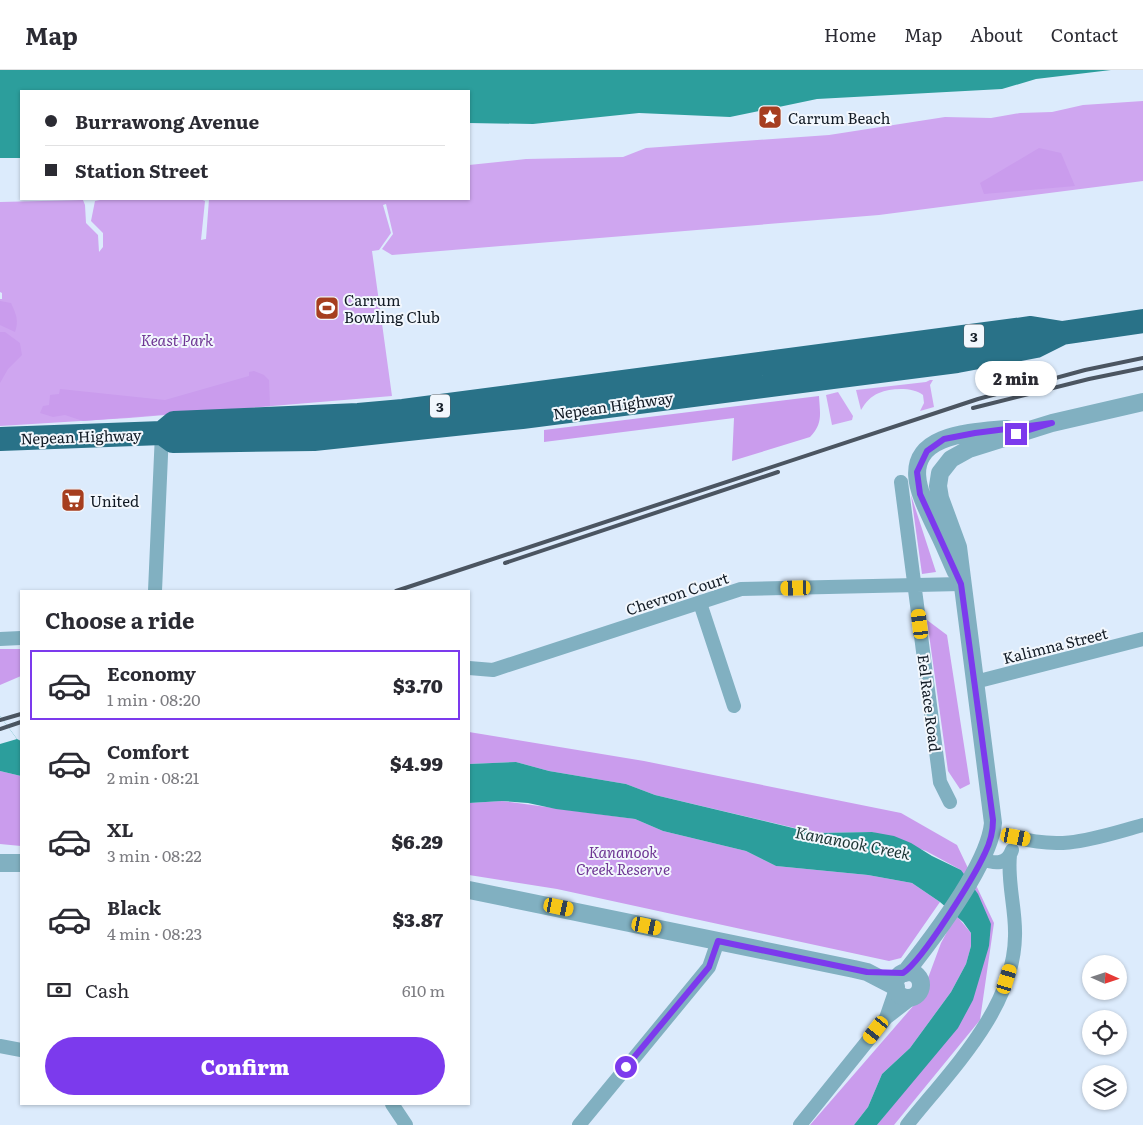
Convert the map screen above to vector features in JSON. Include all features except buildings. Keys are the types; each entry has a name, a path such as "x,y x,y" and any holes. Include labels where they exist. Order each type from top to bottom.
{"highway":[{"name":"Nepean Highway","path":"0,439 162,433 174,423 403,411 887,359 1031,328 1062,333 1143,321"}],"street":[{"path":"961,584 919,492 916,476 920,462 929,449 948,438 1052,423 1143,402"},
{"path":"907,1125 979,1034 1002,997 1012,961 1015,935 1010,886 1013,844 1000,832 989,778 957,544 939,494 942,470 950,460 963,452 1052,423"},
{"path":"155,590 162,433"},
{"name":"Eel Race Road","path":"902,482 940,782 950,802"},
{"name":"Chevron Court","path":"470,668 493,670 741,590 961,584"},
{"path":"700,603 734,706"},
{"path":"0,639 20,638"},
{"name":"Kalimna Street","path":"975,682 1143,639"},
{"path":"1000,832 1044,843 1072,844 1143,825"},
{"path":"886,1018 900,981 930,944 941,924 983,864 1000,832"},
{"path":"983,864 1003,862 1016,848 1044,843"},
{"path":"0,863 20,863"},
{"path":"983,864 1003,869 1010,886"},
{"path":"470,890 867,972 900,981 918,976 919,990"},
{"path":"579,1125 709,967 718,941"},
{"path":"800,1125 886,1018 919,990 930,944"},
{"path":"0,1046 20,1050"},
{"path":"393,1105 406,1125"}],"green space":[{"name":"Keast Park","path":"1143,101 1143,181 879,215 392,255 382,249 393,234 386,204 383,205 391,233 379,250 372,251 392,396 129,418 0,426 0,299 2,299 2,293 0,292 0,202 83,200 86,223 98,235 99,252 103,247 103,233 91,221 95,201 100,200 202,200 205,201 201,240 206,239 209,200 470,200 470,165 526,159 623,157 646,148 829,135 945,117 991,118 1020,113 1052,112 1083,105"},
{"path":"1039,148 1061,153 1075,186 984,194 980,183"},
{"path":"0,301 11,303 17,324 15,332 0,325"},
{"path":"0,332 5,332 20,343 22,355 8,369 0,383"},
{"path":"254,371 264,375 269,380 270,406 83,421 65,415 53,417 40,413 43,406 49,405 50,395 59,394 60,389 165,400 249,376 249,372"},
{"path":"933,380 930,385 934,407 920,411 924,403 923,395 919,392 896,389 876,394 868,400 861,410 856,390"},
{"path":"838,392 853,416 852,420 832,425 826,395"},
{"path":"819,396 819,423 810,437 732,461 734,418 544,442 544,430"},
{"path":"911,495 936,572 922,574"},
{"path":"927,620 947,635 970,784 960,789 948,771"},
{"path":"0,649 20,649 20,676 0,685"},
{"name":"Kananook Creek Reserve","path":"470,732 644,761 901,813 957,845 994,923 980,1020 894,1125 877,1125 905,1090 989,946 961,870 926,851 872,832 816,833 655,795 626,784 549,771 516,762 470,764"},
{"path":"0,771 20,776 20,846 0,844"},
{"name":"Kananook Creek Reserve","path":"502,801 635,819 663,831 746,851 776,866 868,875 912,883 940,902 901,958 889,961 557,889 470,875 470,803"},
{"path":"956,915 971,933 971,946 966,964 951,992 910,1048 882,1074 868,1107 854,1125 810,1125 921,997 941,943"}],"water":[{"path":"0,70 1111,70 1036,79 1002,89 817,99 730,117 639,113 533,124 470,123 470,90 20,90 20,158 0,158"},
{"path":"0,716 20,740 20,776 0,771"},
{"name":"Kananook Creek","path":"516,762 549,771 626,784 655,795 816,833 872,832 894,836 911,843 961,870 978,894 991,924 989,946 973,1000 958,1028 877,1125 854,1125 868,1107 882,1074 910,1048 951,992 966,964 971,946 971,933 963,922 940,902 912,883 868,875 776,866 746,851 663,831 635,819 556,809 528,803 502,801 470,803 470,764"}],"pier":[{"path":"0,716 17,739 0,744"}],"railway":[{"path":"399,590 978,399 1085,370 1143,358"},
{"path":"973,408 1089,379 1143,368"},
{"path":"505,563 778,472"},
{"path":"0,720 20,714"},
{"path":"0,729 20,722"}],"place":[{"name":"Carrum Beach","path":"770,117"},
{"name":"Carrum Bowling Club","path":"327,308"},
{"name":"United","path":"73,500"}],"route":[{"path":"626,1067 709,967 718,941 867,972 905,973 930,944 975,871 988,845 993,820 987,762 961,584 920,494 916,476 924,454 941,440 975,433 1052,423 1016,434"}]}
